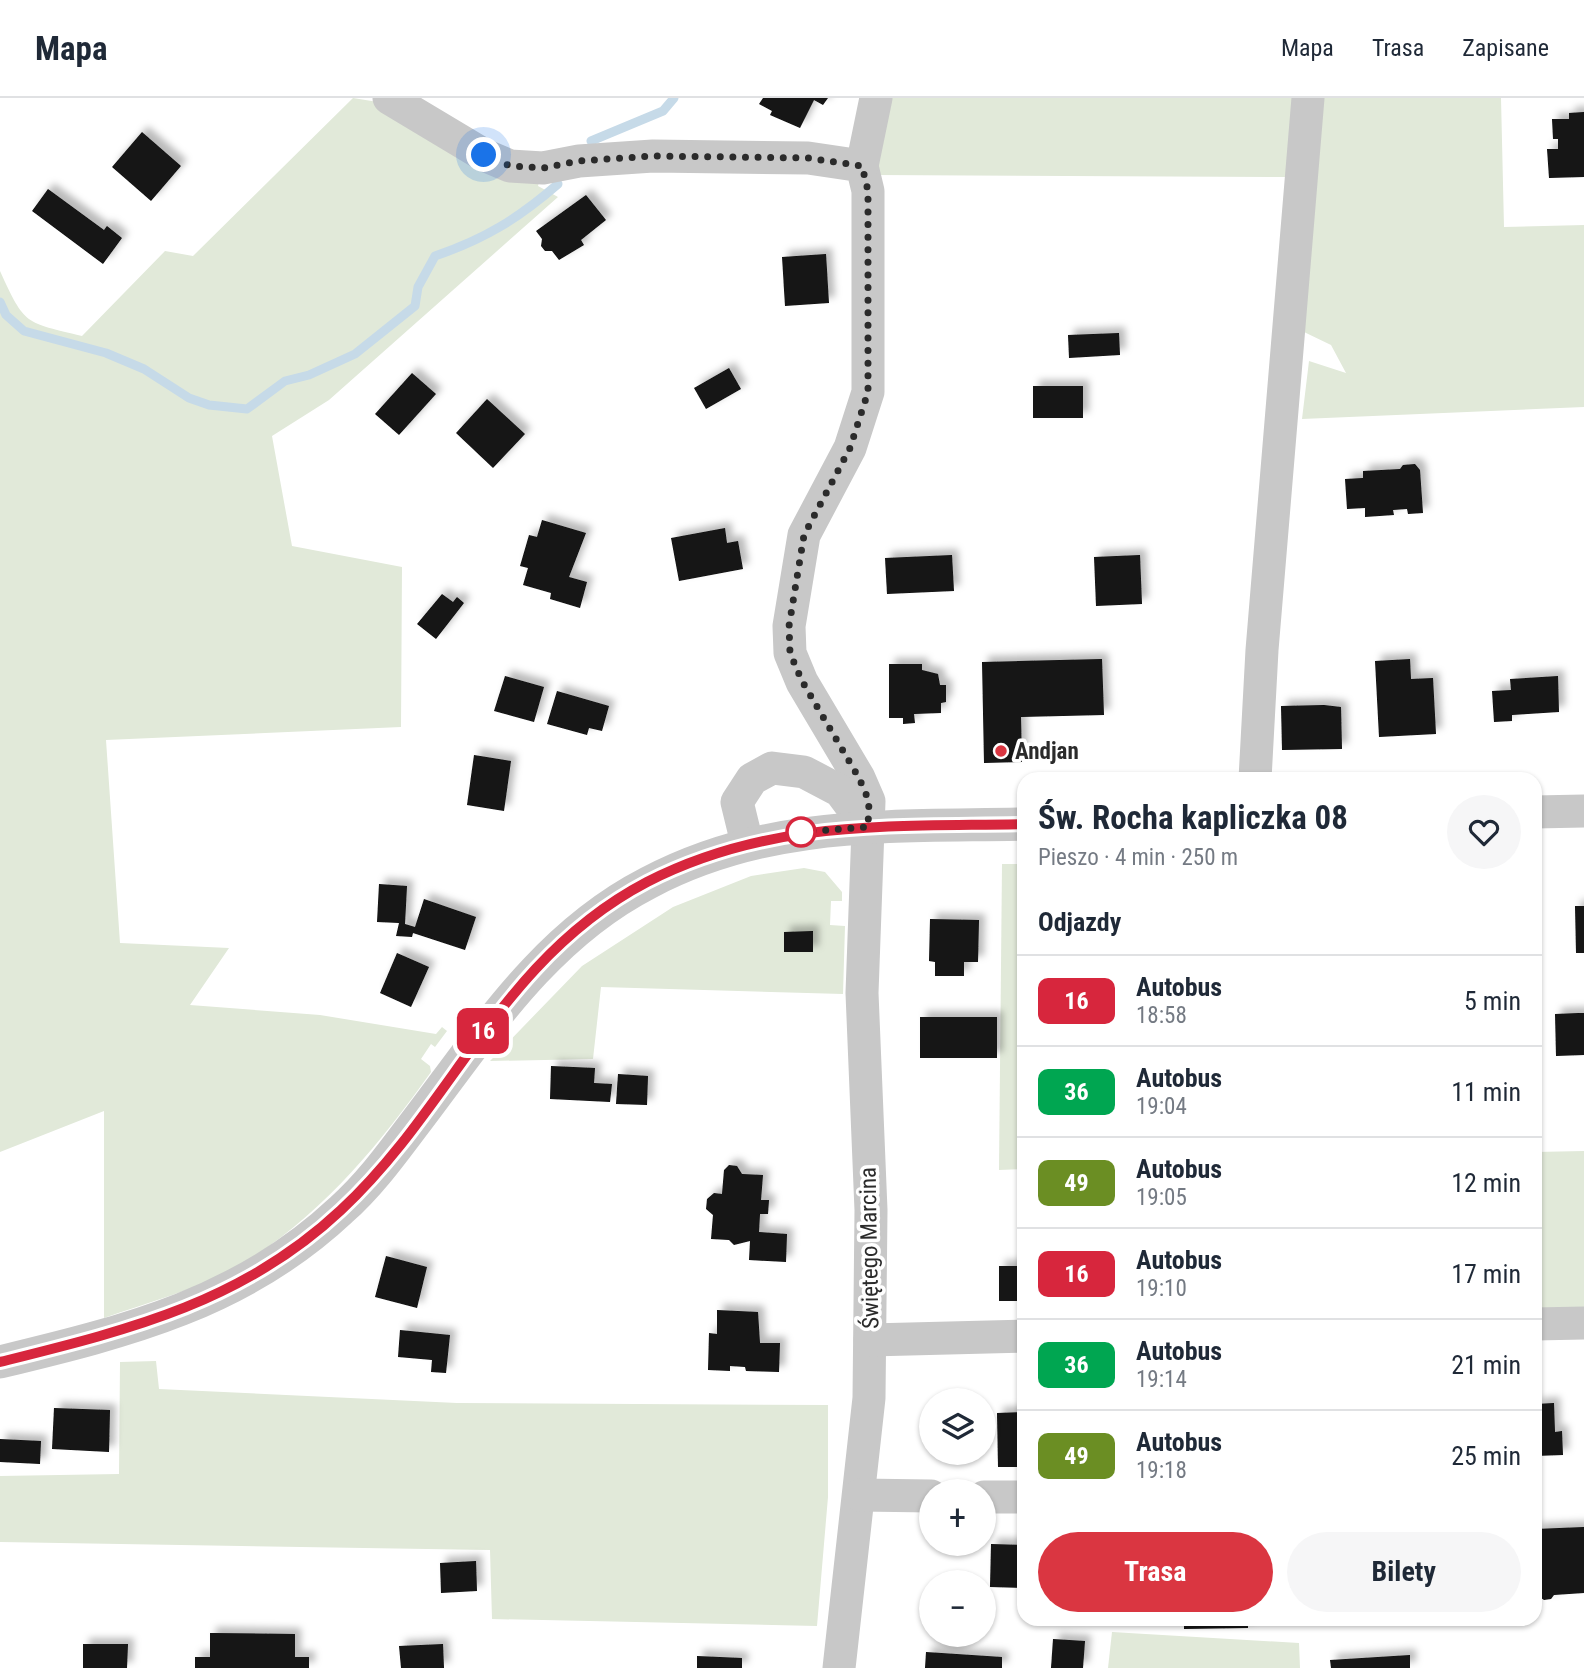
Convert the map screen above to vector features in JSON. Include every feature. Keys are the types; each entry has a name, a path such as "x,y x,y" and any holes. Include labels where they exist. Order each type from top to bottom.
{"street":[{"path":"389,98 484,155 510,166 543,168 579,161 653,156 808,158 862,166 876,98"},
{"path":"1255,772 1262,650 1308,98"},
{"name":"Świętego Marcina","path":"839,1668 869,1398 871,1210 862,993 869,801 859,778 802,681 790,653 789,626 804,535 850,448 868,392 868,191 862,166"},
{"path":"747,844 737,802 752,779 772,768 804,772 840,791 868,827"},
{"path":"1542,812 1584,811"},
{"path":"0,1362 162,1319 218,1296 266,1270 344,1209 379,1169 508,998 543,960 611,904 649,882 747,844 801,832 868,827 1017,824"},
{"path":"1542,1324 1584,1323"},
{"path":"870,1340 1017,1336"},
{"path":"860,1495 919,1496"},
{"path":"996,1497 1017,1497"}],"green space":[{"path":"353,98 384,103 540,178 538,186 558,197 329,400 272,436 292,546 402,567 401,727 106,740 120,943 229,948 190,1005 320,1015 436,1034 442,1027 447,1031 435,1047 431,1044 421,1059 430,1066 431,1072 391,1125 348,1176 301,1221 231,1271 104,1318 104,1111 0,1152 0,271 15,302 29,319 49,328 82,336 165,251 193,256"},
{"path":"890,98 1298,98 1293,177 874,175"},
{"path":"1318,98 1501,98 1504,227 1584,225 1584,407 1302,419 1309,361 1346,373 1331,345 1304,332"},
{"path":"1002,864 1017,864 1017,1169 999,1170"},
{"path":"804,868 825,872 842,892 842,901 831,901 830,925 845,926 843,994 601,987 593,1059 490,1061 582,966 673,907 751,876"},
{"path":"1584,1151 1584,1312 1542,1312 1542,1152"},
{"path":"156,1361 159,1389 457,1403 828,1405 828,1497 817,1626 492,1619 490,1550 0,1542 0,1476 119,1474 120,1362"},
{"path":"1112,1632 1299,1643 1300,1668 1108,1668"}],"building":[{"path":"763,98 828,98 823,105 814,100 800,128 770,115 772,111 759,104"},
{"path":"1584,112 1584,177 1549,178 1547,149 1558,149 1558,139 1553,139 1552,119 1569,119 1569,113"},
{"path":"142,132 181,166 151,201 112,167"},
{"path":"48,189 104,230 107,226 122,238 103,264 32,211"},
{"path":"586,195 606,220 581,240 584,245 559,260 552,251 545,251 541,246 542,239 536,231"},
{"path":"826,254 829,303 785,306 782,257"},
{"path":"1119,333 1120,355 1069,358 1068,335"},
{"path":"729,368 741,389 706,409 694,388"},
{"path":"412,373 436,394 399,435 375,414"},
{"path":"1033,386 1083,386 1083,418 1033,418"},
{"path":"487,399 525,434 493,468 456,433"},
{"path":"1415,464 1420,470 1423,513 1408,514 1407,509 1393,510 1394,515 1365,517 1365,508 1347,509 1345,479 1363,478 1363,471 1400,469 1403,465"},
{"path":"542,520 586,533 569,577 587,582 580,608 550,599 551,593 523,585 528,568 520,566 529,535 537,537"},
{"path":"725,528 727,543 738,541 743,569 679,581 671,538"},
{"path":"952,555 954,591 887,594 885,558"},
{"path":"1140,555 1142,604 1096,606 1094,557"},
{"path":"442,594 453,602 457,597 464,603 436,639 417,624"},
{"path":"1102,659 1104,715 1021,717 1022,762 984,763 982,662"},
{"path":"1410,659 1411,679 1433,678 1436,734 1379,737 1375,661"},
{"path":"889,664 922,664 922,670 938,674 940,685 946,685 946,702 941,703 941,713 914,714 915,723 903,724 903,718 889,718"},
{"path":"505,676 544,687 534,722 494,711"},
{"path":"1558,676 1559,712 1512,715 1512,721 1494,722 1492,691 1511,690 1510,679"},
{"path":"557,691 609,706 602,731 589,728 587,735 547,724"},
{"path":"1281,706 1341,707 1342,749 1282,750"},
{"path":"474,755 511,761 504,811 467,805"},
{"path":"379,884 407,886 405,924 415,927 424,899 476,917 465,950 413,933 412,937 396,936 399,923 377,922"},
{"path":"1575,906 1584,906 1584,953 1576,953"},
{"path":"930,919 979,920 978,962 964,962 964,976 935,976 935,962 929,961"},
{"path":"813,931 813,952 784,952 784,932"},
{"path":"397,953 429,967 411,1007 380,993"},
{"path":"1584,1013 1584,1055 1556,1056 1555,1014"},
{"path":"920,1017 997,1017 997,1058 920,1058"},
{"path":"551,1066 595,1068 594,1083 612,1084 610,1102 550,1099"},
{"path":"618,1074 648,1076 647,1105 616,1104"},
{"path":"729,1165 737,1166 742,1174 763,1175 761,1200 769,1200 768,1214 760,1214 759,1232 787,1234 786,1262 749,1260 750,1241 734,1245 729,1240 711,1239 713,1215 706,1209 707,1199 714,1193 722,1194 724,1170"},
{"path":"386,1256 427,1267 417,1308 375,1297"},
{"path":"999,1266 1017,1266 1017,1301 999,1301"},
{"path":"717,1310 758,1312 760,1343 780,1343 779,1372 746,1371 745,1367 730,1366 730,1371 708,1370 709,1333 717,1334"},
{"path":"400,1330 450,1335 446,1373 431,1372 432,1360 398,1357"},
{"path":"1554,1403 1555,1432 1562,1431 1563,1455 1542,1456 1542,1404"},
{"path":"54,1408 110,1410 109,1452 52,1449"},
{"path":"1017,1412 1017,1467 998,1467 997,1413"},
{"path":"0,1439 41,1441 40,1464 0,1462"},
{"path":"1584,1527 1584,1593 1542,1599 1542,1529"},
{"path":"996,1544 1017,1545 1017,1588 996,1587 996,1570 990,1570 991,1556 996,1556"},
{"path":"476,1561 477,1591 441,1593 440,1563"},
{"path":"1184,1626 1248,1626 1248,1628 1184,1629"},
{"path":"210,1633 295,1634 295,1657 309,1657 309,1668 195,1668 195,1657 210,1657"},
{"path":"1053,1639 1085,1641 1083,1668 1051,1668"},
{"path":"83,1644 128,1644 127,1668 83,1668"},
{"path":"443,1644 444,1668 401,1668 399,1646"},
{"path":"926,1652 1002,1657 1002,1668 925,1668"},
{"path":"1410,1655 1410,1668 1331,1668 1330,1660"},
{"path":"697,1656 742,1658 742,1668 697,1668"}],"waterway":[{"path":"591,141 663,111 674,98"},
{"path":"0,302 6,315 24,331 106,353 144,369 189,398 209,405 247,409 285,381 309,375 355,354 415,306 418,287 435,256 501,226 558,184"}],"bus line":[{"name":"16","path":"0,1362 162,1319 218,1296 266,1270 304,1243 344,1209 379,1169 508,998 543,960 611,904 649,882 715,854 801,832 868,827 1017,824"}],"place":[{"name":"Andjan","path":"1001,751"}],"route":[{"path":"484,155 510,166 543,168 579,161 653,156 808,158 845,161 862,166 868,191 868,392 862,418 850,448 804,535 795,576 789,626 790,653 802,681 859,778 869,801 868,827 801,832"}]}
